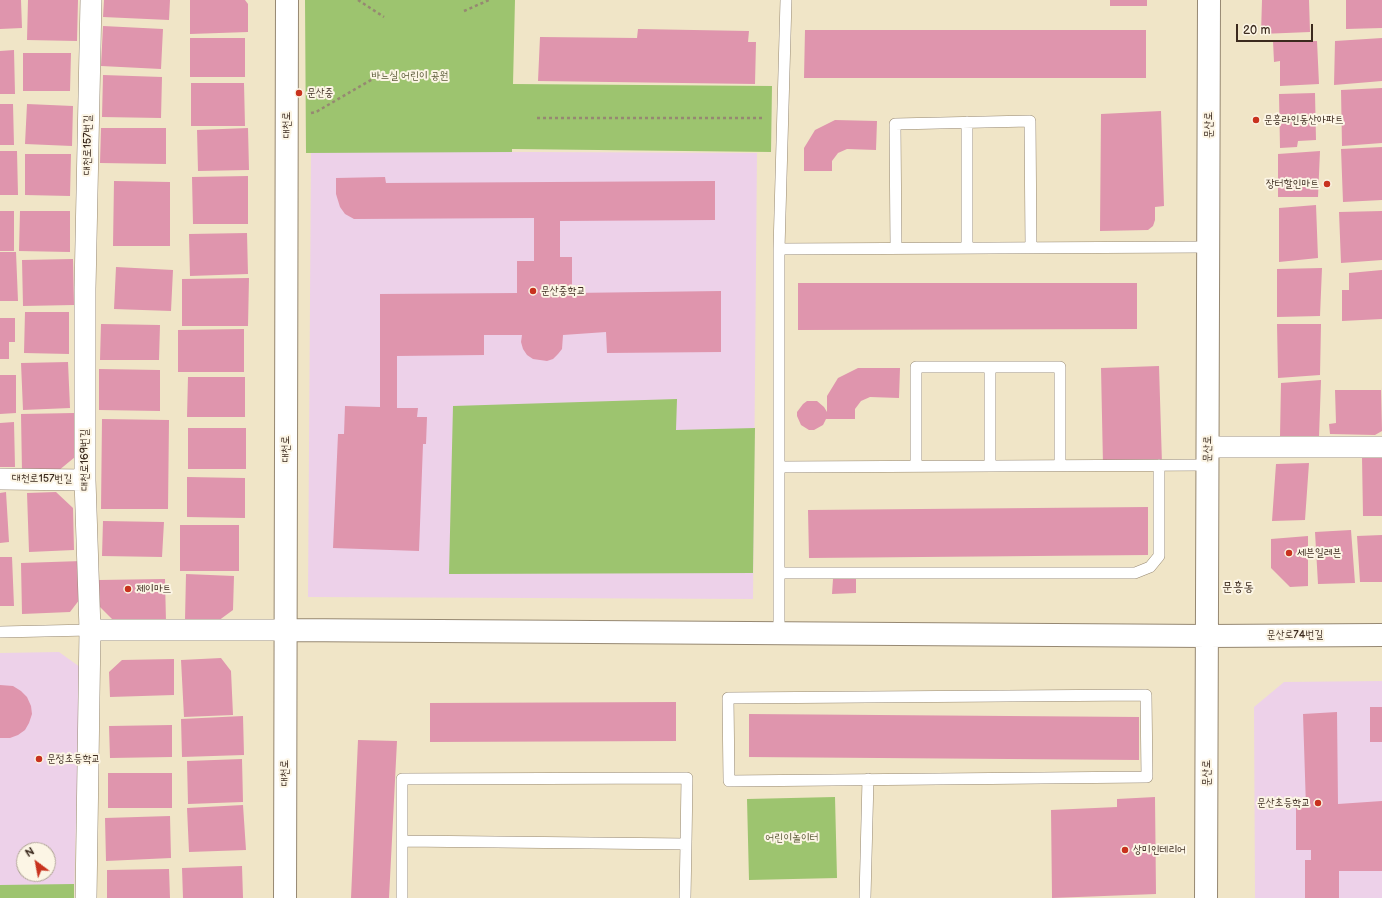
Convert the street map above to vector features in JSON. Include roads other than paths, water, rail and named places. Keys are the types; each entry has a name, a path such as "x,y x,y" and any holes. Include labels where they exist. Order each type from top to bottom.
{"street":[{"name":"대천로157번길","path":"85,290 91,0"},
{"name":"대천로","path":"285,898 287,0"},
{"name":"문산로","path":"1206,898 1209,0"},
{"name":"대천로169번길","path":"85,290 84,480 90,630 86,898"},
{"path":"1208,456 1382,447"},
{"name":"대천로157번길","path":"0,479 84,480"},
{"path":"90,630 286,630"},
{"name":"문산로74번길","path":"286,630 1207,636 1382,635"}],"lane":[{"path":"779,633 779,249 786,0"},
{"path":"896,248 895,124 1030,121 1031,248"},
{"path":"967,122 967,248"},
{"path":"779,249 1209,247"},
{"path":"916,466 916,367 1060,367 1060,465"},
{"path":"990,367 990,466"},
{"path":"779,467 1159,465 1208,456"},
{"path":"779,573 1135,572 1150,567 1159,556 1159,465"},
{"path":"0,632 62,632 90,630"},
{"path":"1146,695 1146,777 868,779 728,781 728,698 1146,695"},
{"path":"402,898 402,779 687,778 685,898"},
{"path":"865,898 868,779"},
{"path":"402,841 686,844"}],"place":[{"name":"문산중","path":"299,93"},
{"name":"문흥라인동산아파트","path":"1256,120"},
{"name":"장터할인마트","path":"1327,184"},
{"name":"문산중학교","path":"533,291"},
{"name":"세븐일레븐","path":"1289,553"},
{"name":"제이마트","path":"128,589"},
{"name":"문정초등학교","path":"39,759"},
{"name":"문산초등학교","path":"1318,803"},
{"name":"상미인테리어","path":"1125,850"}],"district":[{"name":"문흥동","path":"1238,588"}],"park label":[{"name":"바느실 어린이 공원","path":"410,76"},
{"name":"어린이놀이터","path":"792,838"}]}
